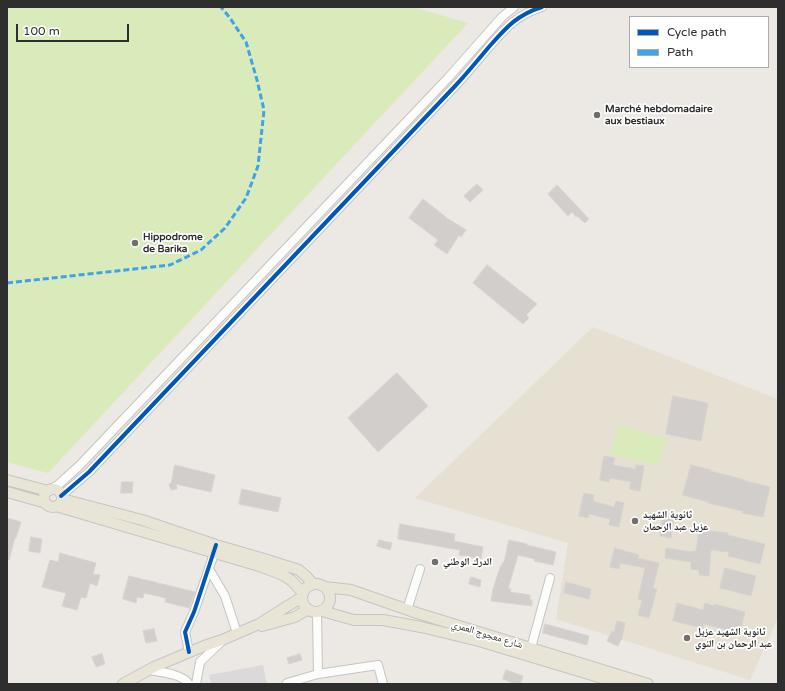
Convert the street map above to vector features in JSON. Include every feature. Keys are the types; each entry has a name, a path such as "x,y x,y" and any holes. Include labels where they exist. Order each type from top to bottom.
{"main road":[{"path":"7,480 49,490 56,490 58,491 60,500"},
{"path":"46,503 44,498 49,490"},
{"path":"7,492 46,503 50,506 60,500 215,549 283,575 292,581 302,595 305,606 316,611"},
{"path":"215,549 262,558 298,570 306,576 312,584"},
{"path":"123,684 149,670 189,652 259,624 302,595 305,589 312,584 321,584 328,590 330,600 326,608 237,633"},
{"name":"شارع معجوج العمري","path":"325,587 351,590 407,610 648,684"},
{"name":"شارع معجوج العمري","path":"316,611 354,620 383,620 421,627 479,641 622,684"}],"street":[{"path":"49,490 58,485 79,466 448,78 502,17 514,7"},
{"path":"60,500 89,472 457,84 507,26 529,12 542,7"},
{"path":"189,652 185,632 194,612 215,549"},
{"path":"209,569 225,596 237,633"},
{"path":"407,610 420,569"},
{"path":"531,648 550,578"},
{"path":"316,611 318,674"},
{"path":"196,684 200,662 222,640"},
{"path":"288,684 287,682 318,674 378,665 383,684"},
{"path":"149,670 172,674 186,680 189,684"}],"shaded area":[{"name":"ثانوية الشهيد عزيل عبد الرحمان","path":"593,327 778,399 778,618 750,680 556,619 568,543 415,498"},
{"path":"263,665 267,684 211,684 209,675"}],"green space":[{"name":"Hippodrome de Barika","path":"7,7 413,7 468,23 48,473 7,462"},
{"path":"619,425 667,439 658,466 610,453"}],"building":[{"path":"477,184 483,190 470,202 464,196"},
{"path":"557,185 589,219 585,223 577,216 576,217 572,212 568,216 548,194"},
{"path":"423,199 447,218 466,230 461,237 459,235 447,254 434,245 438,240 409,218"},
{"path":"487,265 537,304 526,315 529,318 523,324 473,283"},
{"path":"397,373 428,406 378,452 348,418"},
{"path":"673,396 708,403 701,441 666,434"},
{"path":"604,456 615,458 613,465 635,469 636,465 644,466 640,491 629,489 631,482 610,478 609,482 600,480"},
{"path":"175,465 215,475 211,492 176,484 177,489 171,490 169,484 171,483"},
{"path":"691,465 770,487 763,517 742,513 742,511 683,495"},
{"path":"122,482 133,482 132,493 121,493"},
{"path":"242,489 281,498 278,512 239,504"},
{"path":"584,493 594,495 593,501 614,507 616,501 624,503 619,527 609,525 610,519 589,514 588,518 579,516"},
{"path":"663,516 674,518 671,538 660,536"},
{"path":"7,518 21,522 16,538 15,537 9,560 7,560"},
{"path":"400,524 455,534 454,541 483,547 481,559 459,555 460,550 398,539"},
{"path":"699,530 728,533 728,535 765,544 760,564 728,556 729,552 711,550 709,576 699,575 699,570 691,569 691,562 665,558 666,548 692,552 696,551"},
{"path":"31,537 42,539 40,553 29,551"},
{"path":"379,540 392,543 390,550 377,546"},
{"path":"509,540 556,552 553,565 534,561 535,559 518,555 508,589 511,589 510,592 530,595 532,606 491,601 493,589 501,565 502,566 504,562"},
{"path":"615,548 639,555 638,558 659,563 653,588 657,589 649,618 638,615 642,600 638,599 645,568 620,563 619,569 610,567"},
{"path":"60,553 96,563 93,574 100,575 97,586 90,583 86,598 81,597 77,610 62,606 66,593 42,587 50,560 58,562"},
{"path":"725,568 756,576 751,596 720,588"},
{"path":"129,576 195,592 189,608 165,602 166,598 144,593 143,598 137,597 136,603 123,599"},
{"path":"471,577 481,580 480,587 469,584"},
{"path":"566,582 591,589 589,599 564,593"},
{"path":"677,603 703,610 705,603 714,606 714,604 745,612 740,633 704,624 703,628 673,621"},
{"path":"617,621 625,623 622,638 618,646 607,641 612,631 614,632"},
{"path":"545,624 589,636 587,645 543,633"},
{"path":"154,629 157,641 146,643 143,631"},
{"path":"102,654 105,664 96,667 92,657"},
{"path":"300,654 302,660 289,664 287,658"},
{"path":"506,670 523,676 520,684 503,679"}],"marked path":[{"path":"7,283 170,265 201,250 225,228 246,198 258,166 264,110 246,42 221,7"}],"cycle path":[{"path":"61,496 89,472 457,84 506,29 518,18 542,7"},
{"path":"189,652 185,632 194,612 216,545"}],"place":[{"name":"Marché hebdomadaire aux bestiaux","path":"597,115"},
{"name":"Hippodrome de Barika","path":"135,243"},
{"name":"ثانوية الشهيد عزيل عبد الرحمان","path":"635,521"},
{"name":"الدرك الوطني","path":"435,562"},
{"name":"ثانوية الشهيد عزيل عبد الرحمان بن النوي","path":"687,638"}]}
